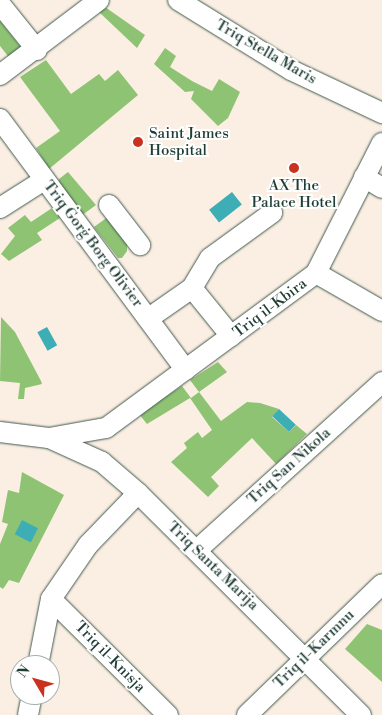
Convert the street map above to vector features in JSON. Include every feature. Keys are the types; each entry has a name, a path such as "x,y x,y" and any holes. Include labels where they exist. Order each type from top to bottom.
{"street":[{"path":"0,75 37,50 99,0"},
{"name":"Triq Stella Maris","path":"178,0 291,70 382,113"},
{"path":"0,4 37,50"},
{"name":"Triq Ġorġ Borg Olivier","path":"0,119 44,180 150,318 186,370"},
{"name":"Triq il-Kbira","path":"49,438 106,428 316,273 382,143"},
{"path":"364,177 382,188"},
{"path":"0,208 44,180"},
{"path":"109,205 140,245"},
{"path":"150,318 192,288 210,258 272,213"},
{"path":"316,273 382,311"},
{"path":"192,288 231,336"},
{"name":"Triq San Nikola","path":"196,550 382,382"},
{"path":"102,462 99,443 106,428"},
{"path":"0,432 49,438"},
{"name":"Triq Santa Marija","path":"49,438 102,462 138,493 306,657 361,715"},
{"path":"40,655 51,599 88,545 138,493"},
{"name":"Triq il-Karmnu","path":"247,715 380,588"},
{"name":"Triq il-Knisja","path":"51,599 168,715"}],"green space":[{"path":"105,7 145,35 137,48 99,12"},
{"path":"0,21 24,51 11,60 0,46"},
{"path":"165,48 176,56 170,67 192,81 212,91 219,79 240,92 228,118 218,126 191,99 194,91 185,92 154,64"},
{"path":"46,60 71,94 99,74 105,81 118,70 138,95 49,169 36,148 60,131 20,77"},
{"path":"68,172 96,205 81,216 58,186 59,179"},
{"path":"52,208 60,218 37,233 42,240 9,261 1,254 15,236 8,228 25,215 31,222"},
{"path":"109,216 127,242 127,251 122,258 118,258 94,227"},
{"path":"1,317 15,332 42,384 25,388 24,399 18,399 20,383 0,381"},
{"path":"218,362 227,372 199,392 190,380"},
{"path":"182,386 191,398 199,392 221,421 247,402 260,403 279,409 272,417 289,432 296,425 307,434 276,464 252,438 211,477 219,486 208,497 171,462 187,448 184,443 198,432 202,438 212,430 190,398 147,424 139,414"},
{"path":"22,472 64,495 19,583 9,580 3,589 0,587 0,544 8,524 2,522 8,490 19,493"},
{"path":"367,624 382,630 382,682 345,649"}],"water":[{"path":"232,192 242,205 219,222 209,210"},
{"path":"47,327 57,345 48,351 37,332"},
{"path":"279,409 296,425 289,432 272,416"},
{"path":"22,520 38,528 31,542 15,534"}],"place":[{"name":"Saint James Hospital","path":"138,142"},
{"name":"AX The Palace Hotel","path":"294,168"}]}
